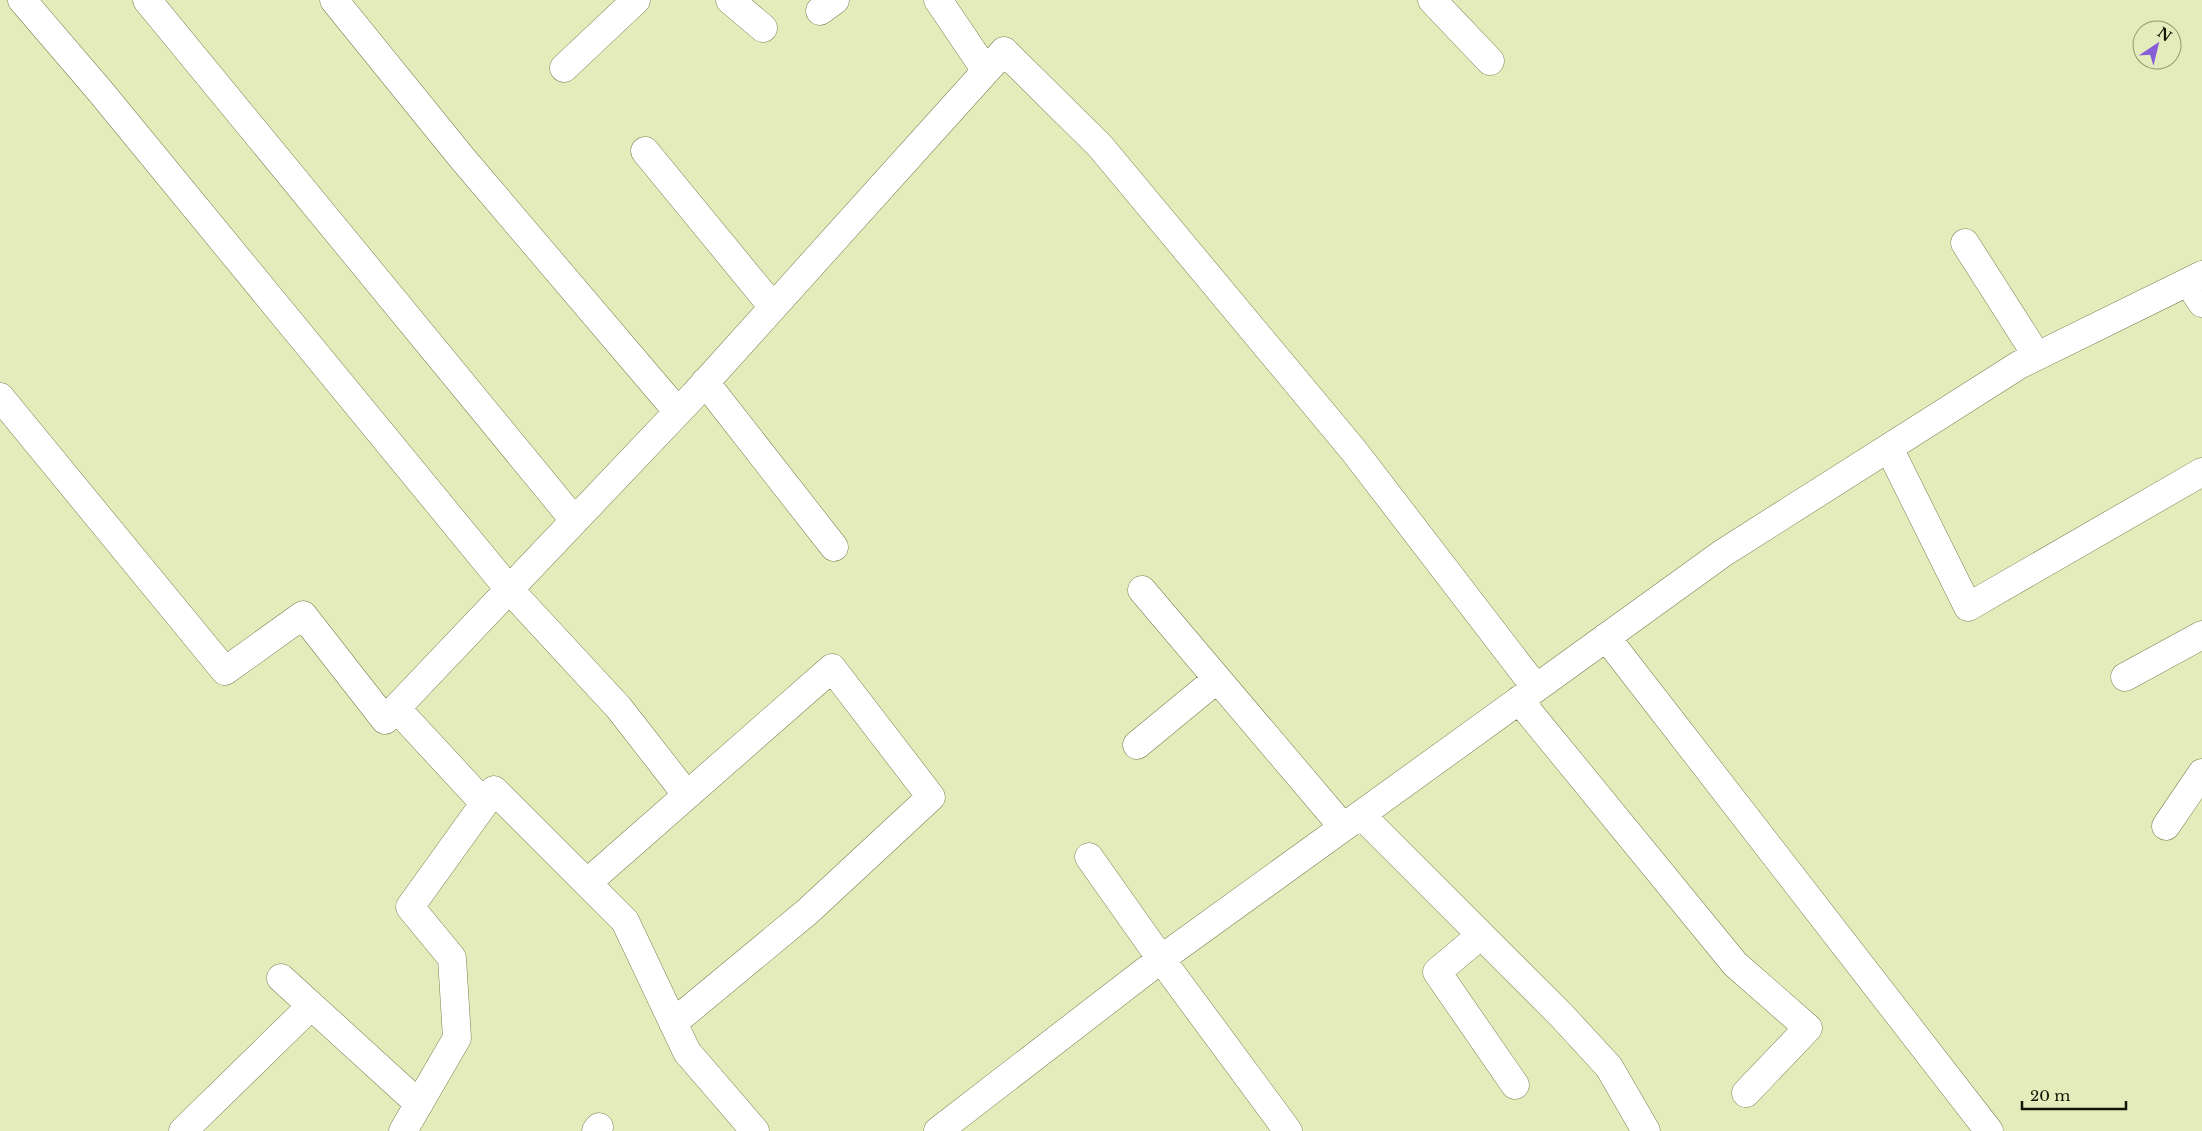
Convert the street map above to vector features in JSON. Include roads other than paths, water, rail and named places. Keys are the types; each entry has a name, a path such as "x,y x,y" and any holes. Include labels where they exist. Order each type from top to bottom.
{"street":[{"path":"22,0 113,106 508,588 619,708 686,794"},
{"path":"147,0 574,520"},
{"path":"334,0 462,158 678,412"},
{"path":"564,68 636,0"},
{"path":"730,0 763,28"},
{"path":"938,0 986,71"},
{"path":"1432,0 1490,61"},
{"path":"0,397 225,670 304,615 385,720 508,588 678,412 1004,51 1100,146 1354,451 1527,694 1734,964 1808,1028 1746,1093"},
{"path":"645,151 773,307"},
{"path":"1965,243 2037,356"},
{"path":"938,1131 1161,959 1723,553 2019,365 2197,286"},
{"path":"705,382 834,547"},
{"path":"1889,448 1968,607 2202,472"},
{"path":"1142,590 1217,679 1352,821 1481,935 1562,1016 1609,1068 1646,1131"},
{"path":"2125,677 2202,635"},
{"path":"1606,637 1989,1131"},
{"path":"587,883 686,794 832,668 931,797 807,912 674,1023"},
{"path":"1137,744 1217,679"},
{"path":"396,708 489,796 587,883 625,922 688,1052 755,1131"},
{"path":"2166,826 2202,773"},
{"path":"403,1131 457,1038 452,958 410,907 489,796"},
{"path":"1089,858 1288,1131"},
{"path":"1481,935 1437,972 1516,1085"},
{"path":"281,978 419,1104"},
{"path":"183,1131 311,1006"}]}
